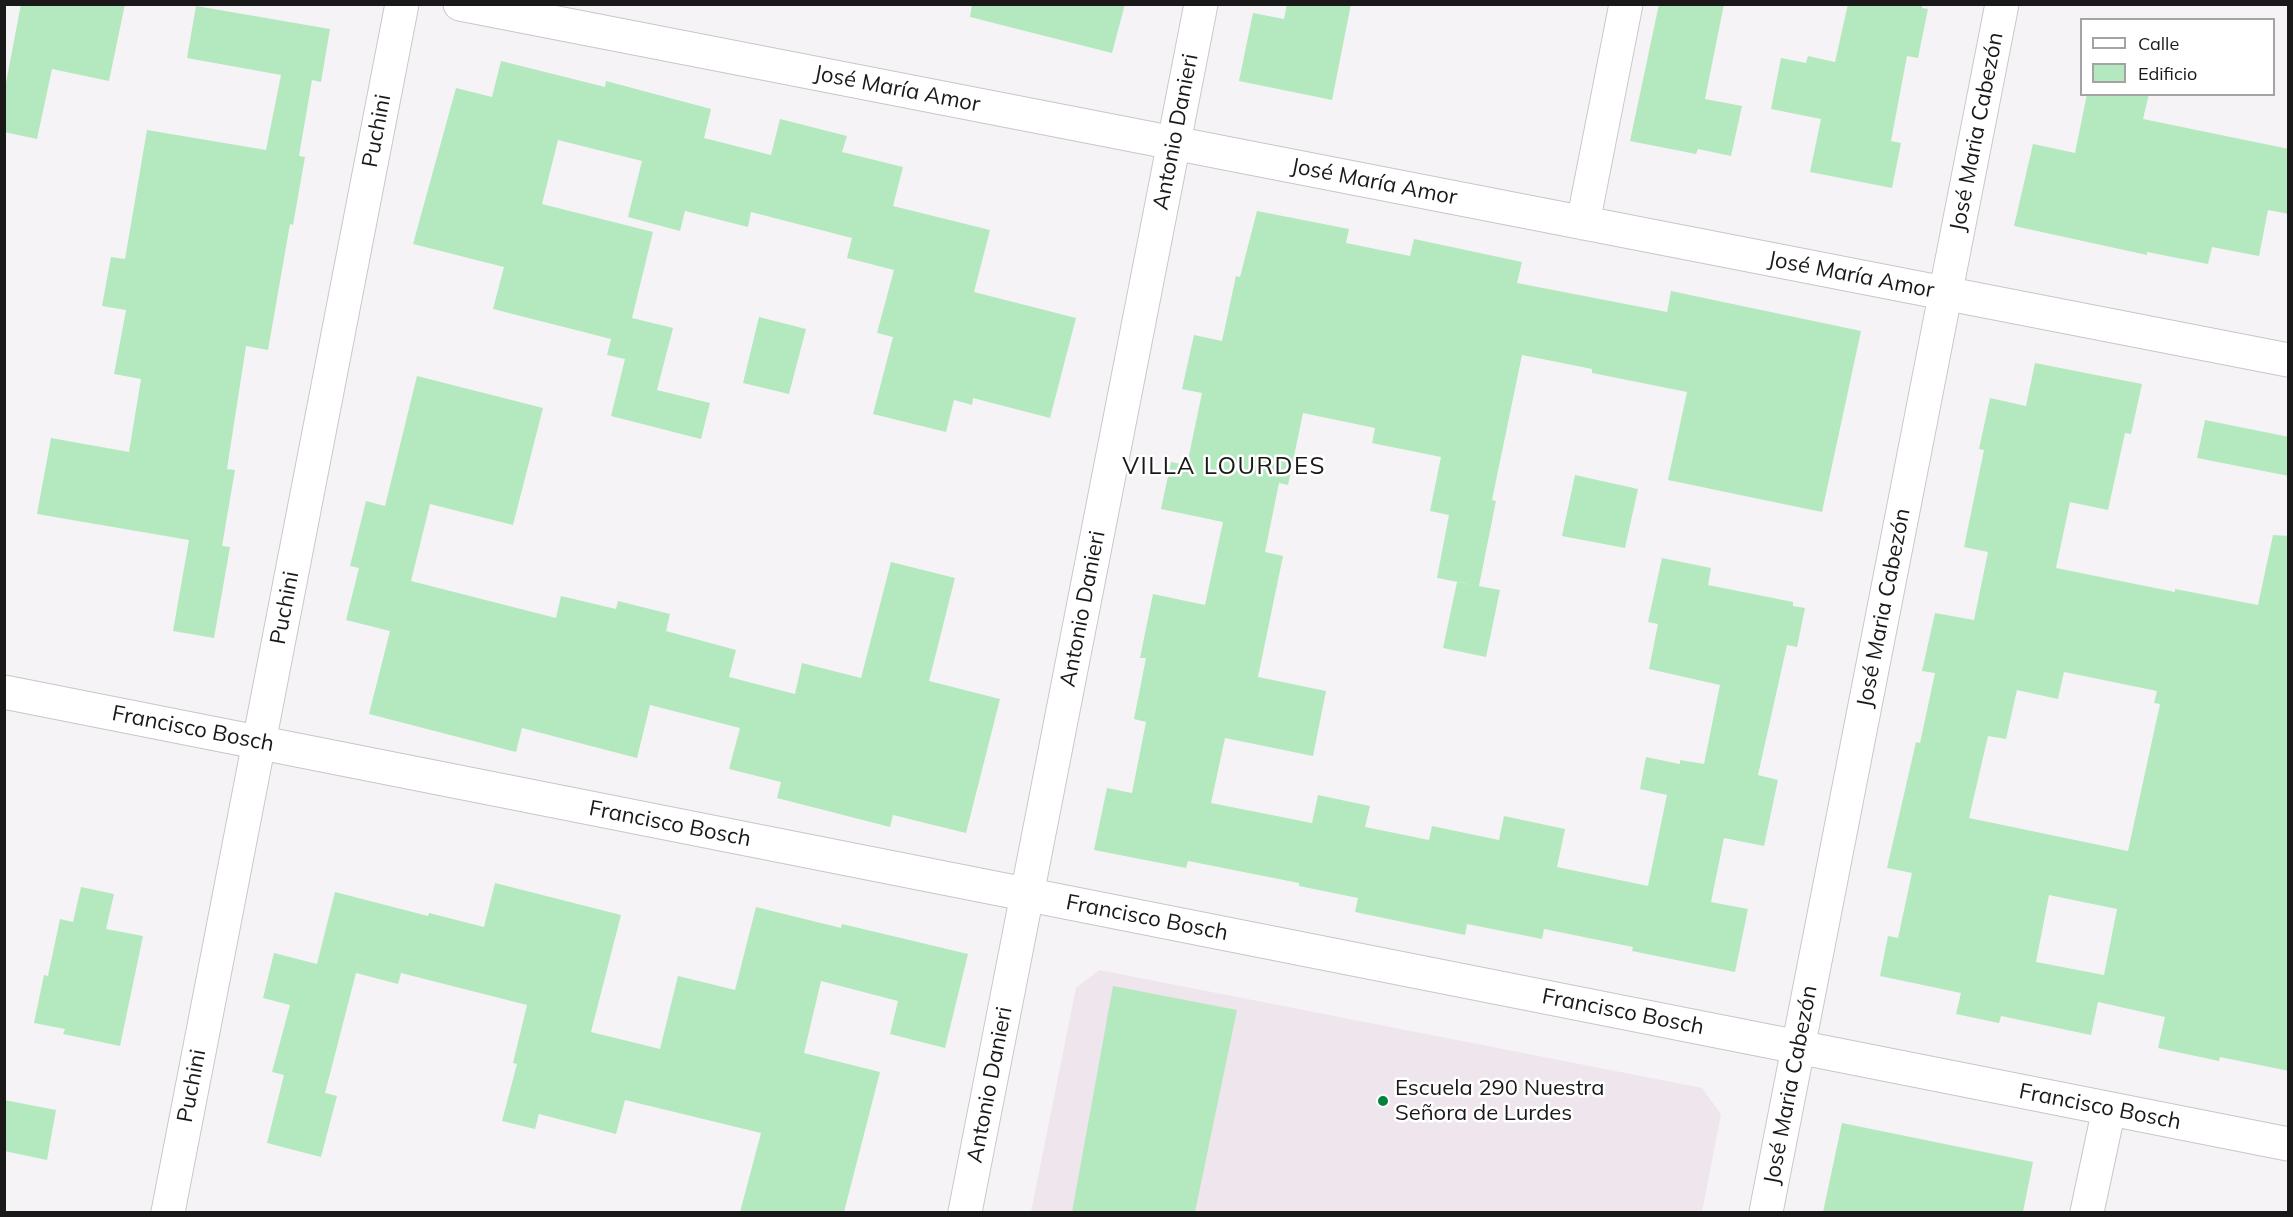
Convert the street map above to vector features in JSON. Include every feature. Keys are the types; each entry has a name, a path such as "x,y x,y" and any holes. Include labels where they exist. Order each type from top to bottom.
{"street":[{"name":"Puchini","path":"168,1212 402,4"},
{"name":"José María Amor","path":"460,4 2289,360"},
{"name":"Antonio Danieri","path":"965,1212 1201,4"},
{"path":"1583,223 1626,4"},
{"name":"José Maria Cabezón","path":"1766,1212 2002,4"},
{"name":"Francisco Bosch","path":"4,692 2289,1144"},
{"path":"2087,1212 2109,1108"}],"shaded area":[{"name":"Escuela 290 Nuestra Señora de Lurdes","path":"1099,970 1702,1088 1721,1114 1702,1212 1031,1212 1076,988"}],"building":[{"path":"21,4 125,4 109,81 52,69 37,139 4,132 4,93"},
{"path":"972,4 1125,4 1112,53 970,17"},
{"path":"1287,4 1351,4 1332,100 1239,81 1253,13 1284,19"},
{"path":"1659,4 1724,4 1705,99 1742,106 1731,156 1698,149 1696,154 1630,141"},
{"path":"1848,4 1923,4 1922,8 1928,9 1918,58 1907,56 1891,141 1901,143 1892,188 1810,172 1821,119 1771,109 1781,58 1806,63 1808,56 1835,62"},
{"path":"196,6 330,29 321,82 312,80 299,156 305,157 293,225 290,224 268,350 246,346 227,469 235,470 222,546 230,547 214,638 173,631 189,540 37,514 51,438 129,452 141,379 114,374 126,310 102,306 111,257 125,259 147,130 266,150 281,75 187,58"},
{"path":"501,61 605,87 606,81 711,109 704,138 771,155 780,119 847,136 842,152 903,167 893,206 990,230 974,292 1076,318 1050,418 973,398 972,405 954,400 946,432 873,414 893,337 877,333 894,270 847,258 852,238 751,212 748,227 685,211 680,231 628,217 642,161 558,140 542,204 653,232 632,318 673,328 657,390 710,403 701,439 611,416 625,359 607,355 611,339 493,309 504,267 413,244 456,88 492,97"},
{"path":"2087,96 2149,96 2143,119 2289,149 2289,214 2268,210 2259,256 2212,247 2208,264 2147,252 2147,255 2014,226 2033,144 2075,153"},
{"path":"1257,211 1349,229 1346,243 1410,256 1414,239 1522,262 1517,283 1667,312 1671,291 1861,331 1822,512 1668,480 1687,392 1592,373 1592,369 1522,355 1492,500 1496,501 1479,586 1437,578 1449,515 1430,511 1441,457 1372,443 1375,428 1303,413 1288,485 1279,483 1265,552 1283,556 1258,677 1326,691 1313,756 1225,738 1211,803 1312,823 1318,795 1370,806 1365,827 1429,840 1432,826 1499,840 1504,816 1565,829 1557,867 1648,886 1667,795 1640,789 1646,757 1680,764 1680,760 1704,764 1720,685 1649,669 1658,624 1648,622 1662,558 1711,568 1708,585 1793,602 1793,606 1805,608 1797,647 1787,645 1758,775 1778,780 1764,846 1724,838 1711,902 1748,909 1735,972 1632,951 1633,947 1544,929 1542,939 1467,924 1465,935 1355,912 1358,898 1299,886 1299,883 1188,861 1186,868 1094,850 1107,788 1132,793 1146,722 1134,719 1146,658 1140,658 1153,594 1205,605 1223,522 1161,509 1171,462 1187,465 1202,393 1182,389 1194,335 1222,341 1236,276 1240,277"},
{"path":"759,317 806,329 789,394 743,383"},
{"path":"2035,363 2142,384 2131,434 2125,433 2108,510 2070,502 2056,568 2175,592 2175,589 2258,605 2273,535 2289,536 2289,1071 2220,1057 2219,1061 2158,1048 2165,1017 2098,1002 2091,1035 2001,1016 1999,1023 1956,1014 1961,993 1880,976 1888,936 1898,938 1912,873 1887,868 1916,742 1920,743 1935,673 1922,671 1935,613 1974,620 1988,552 1964,547 1984,450 1979,449 1990,398 2026,406","holes":["2064,672 2157,691 2154,703 2160,704 2128,851 1969,818 1988,736 2006,739 2017,690 2058,699","2049,895 2117,909 2104,975 2036,962"]},
{"path":"417,376 543,408 513,525 430,504 411,581 556,618 561,596 616,609 618,601 670,614 666,631 736,650 729,677 795,694 802,663 861,678 891,562 955,578 929,681 1000,699 966,833 893,815 890,827 777,798 781,782 729,769 740,728 650,705 637,758 522,728 516,752 369,714 390,631 346,620 359,568 350,566 366,501 385,506"},
{"path":"2205,420 2289,437 2289,476 2197,458"},
{"path":"1575,475 1638,489 1625,548 1562,536"},
{"path":"1457,582 1500,590 1486,657 1443,648"},
{"path":"495,883 621,915 591,1032 660,1049 678,976 735,990 756,907 841,928 842,924 968,954 945,1048 890,1034 898,1001 821,981 804,1053 880,1072 844,1212 740,1212 761,1133 625,1100 616,1134 539,1114 535,1129 502,1121 517,1064 513,1063 527,1005 401,973 398,984 356,973 325,1093 337,1096 321,1157 267,1143 284,1075 272,1072 290,1005 263,998 274,953 317,964 335,892 428,916 429,913 484,927"},
{"path":"81,887 114,894 106,929 143,936 120,1046 63,1034 65,1029 34,1023 44,975 48,976 60,919 73,922"},
{"path":"1113,986 1237,1010 1195,1212 1072,1212"},
{"path":"4,1100 56,1110 47,1160 4,1151"},
{"path":"1842,1123 2033,1162 2023,1212 1823,1212"}],"place":[{"name":"Escuela 290 Nuestra Señora de Lurdes","path":"1383,1101"}],"district":[{"name":"VILLA LOURDES","path":"1224,467"}]}
